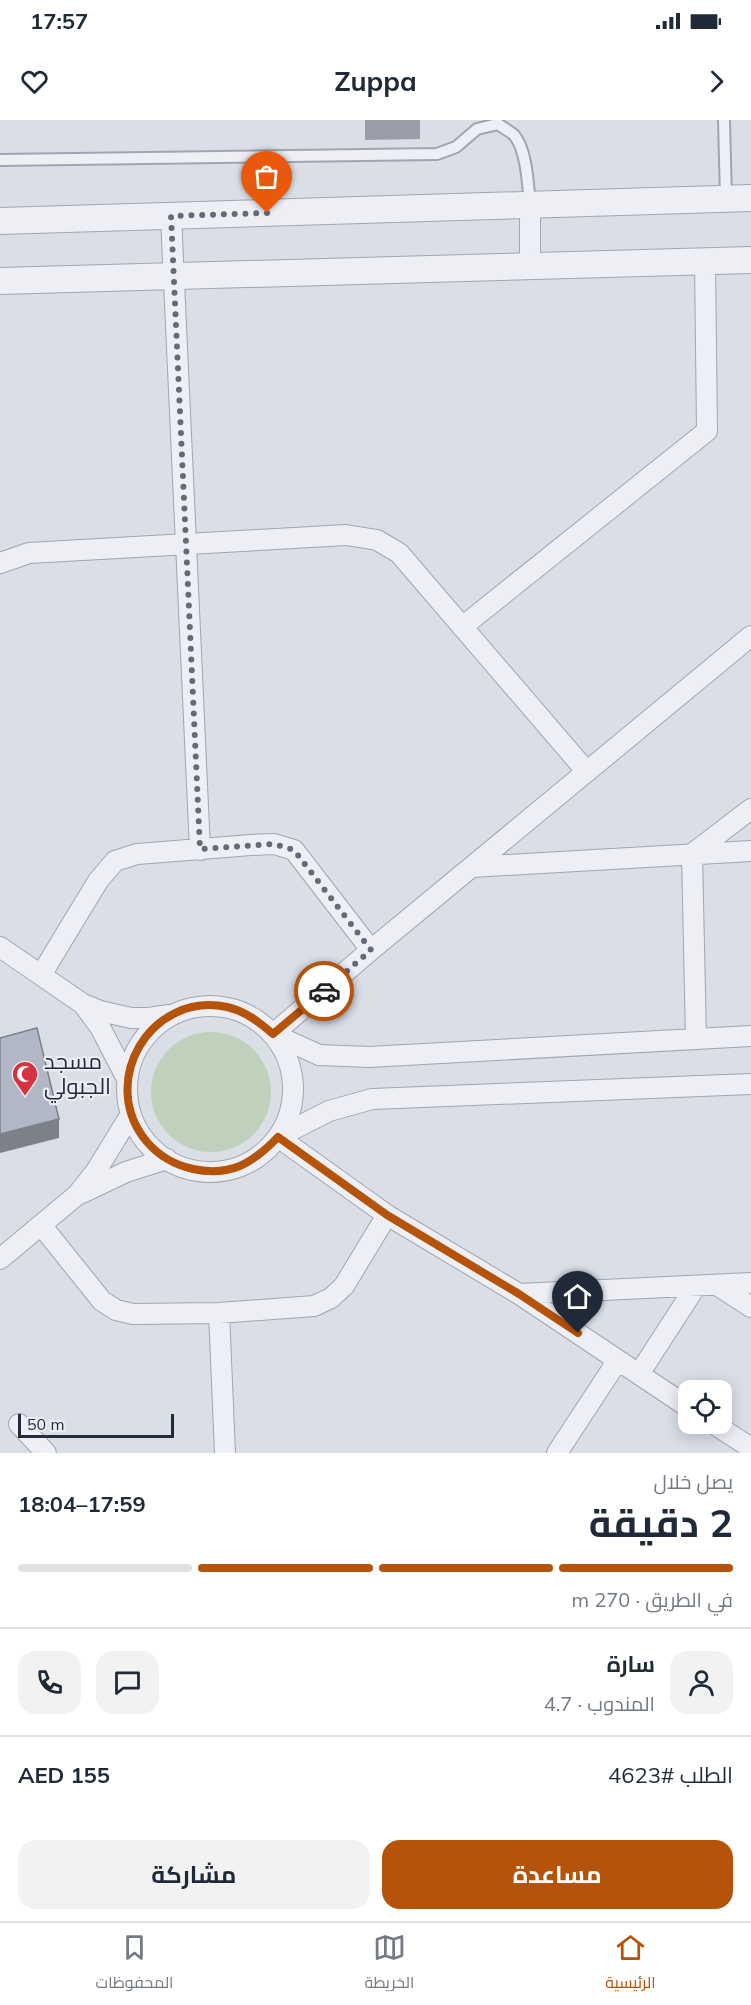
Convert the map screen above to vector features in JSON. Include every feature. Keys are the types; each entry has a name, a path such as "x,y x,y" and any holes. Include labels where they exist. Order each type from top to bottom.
{"street":[{"path":"0,221 739,198"},
{"path":"530,205 530,266"},
{"path":"171,216 200,849"},
{"path":"0,281 751,260"},
{"path":"462,627 707,431 705,261"},
{"path":"0,563 29,554 186,544 346,535 377,540 399,553 587,772"},
{"path":"273,1034 371,950 751,636"},
{"path":"692,854 751,809"},
{"path":"41,975 98,881 115,861 137,854 200,849 274,844 294,850 371,950"},
{"path":"472,867 751,851"},
{"path":"692,854 696,1039"},
{"path":"0,947 83,1005 100,1027 127,1079"},
{"path":"83,1005 131,1018 172,1014 198,1006 226,1007 252,1017 273,1034 319,1055 369,1057 751,1036"},
{"path":"172,1014 150,1030 134,1053 127,1079 128,1107 138,1132 156,1152 180,1166 206,1172 234,1168 258,1156 278,1137 329,1112 372,1099 751,1084"},
{"path":"273,1034 288,1058 294,1085 290,1112 278,1137"},
{"path":"0,1259 77,1195 96,1171 131,1114"},
{"path":"278,1137 387,1215 519,1294 678,1400"},
{"path":"77,1195 126,1172 167,1159"},
{"path":"41,1225 102,1301 116,1310 133,1314 219,1313 314,1306 331,1298 344,1286 387,1215"},
{"path":"519,1294 751,1283"},
{"path":"717,1285 751,1307"},
{"path":"639,1374 696,1286"},
{"path":"219,1313 225,1453"},
{"path":"557,1453 618,1360"},
{"path":"19,1424 46,1453"},
{"path":"729,1434 751,1448"}],"lane":[{"path":"724,120 739,198"},
{"path":"0,160 437,154 456,147 477,129 500,122 514,136 523,154 530,205"}],"green space":[{"path":"211,1032 234,1036 254,1049 267,1069 271,1092 267,1115 254,1135 234,1148 211,1152 188,1148 168,1135 155,1115 151,1092 155,1069 168,1049 188,1036"}],"building":[{"name":"مسجد الجبولي","path":"37,1028 59,1119 0,1134 0,1038"}],"way so far":[{"path":"267,213 171,216 200,849 274,844 294,850 371,950 324,991"}],"place":[{"name":"مسجد الجبولي","path":"25,1097"}],"route":[{"path":"324,991 273,1034 252,1017 226,1007 212,1006 198,1006 172,1014 150,1030 134,1053 127,1079 128,1107 138,1132 156,1152 180,1166 206,1172 234,1168 258,1156 278,1137 387,1215 519,1294 578,1333"}]}
